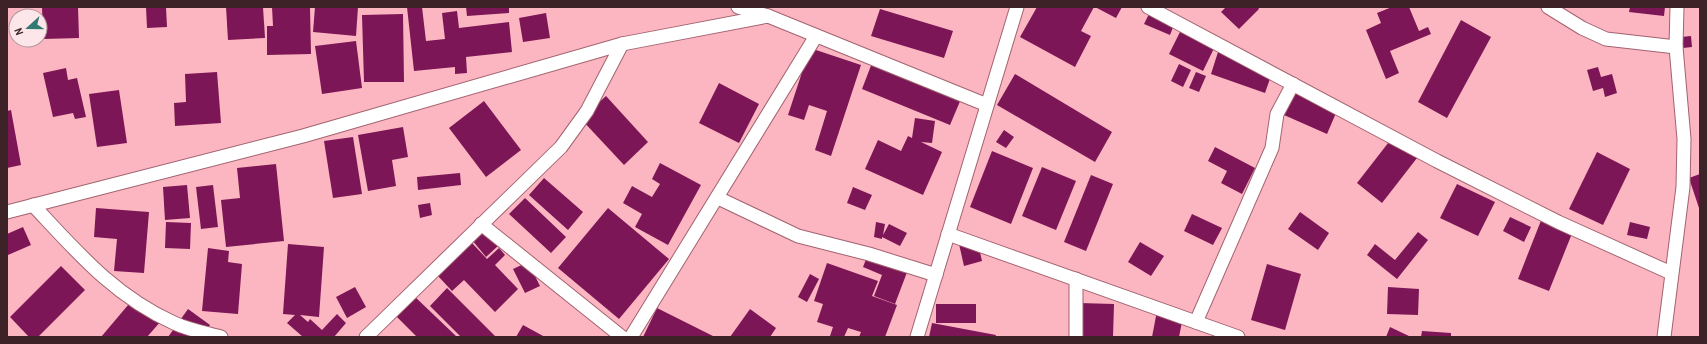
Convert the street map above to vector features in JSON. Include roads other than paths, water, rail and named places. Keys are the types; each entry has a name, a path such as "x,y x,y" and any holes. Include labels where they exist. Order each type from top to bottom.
{"street":[{"path":"738,7 768,16 987,105"},
{"path":"917,337 1017,7"},
{"path":"1148,7 1436,160 1558,222 1671,273"},
{"path":"1548,7 1582,28 1606,39 1676,47"},
{"path":"1664,337 1683,179 1684,140 1676,47 1676,7"},
{"path":"7,212 303,136 622,44 768,16"},
{"path":"631,337 718,198 816,36"},
{"path":"372,335 481,224 561,147 587,111 622,44"},
{"path":"1196,322 1272,148 1277,114 1293,84"},
{"path":"718,198 798,236 869,254 936,275"},
{"path":"33,205 97,273 134,302 175,324 221,337"},
{"path":"481,224 622,337"},
{"path":"948,234 1238,337"},
{"path":"1076,279 1076,337"}]}
